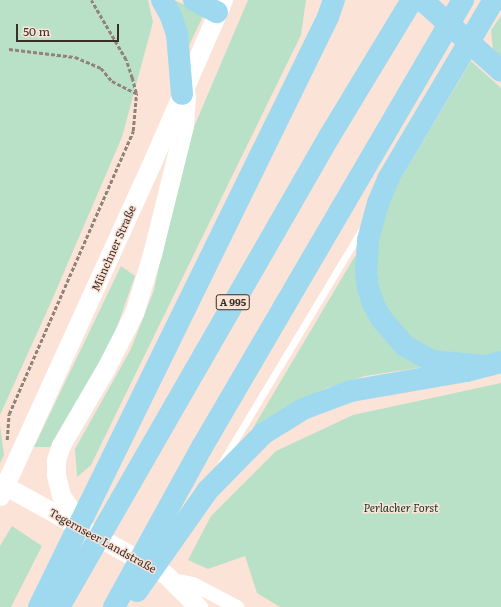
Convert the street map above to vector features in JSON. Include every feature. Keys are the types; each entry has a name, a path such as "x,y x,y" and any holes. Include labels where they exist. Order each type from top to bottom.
{"highway":[{"path":"162,0 171,16 177,34 184,88"},
{"path":"194,0 220,6"},
{"path":"39,607 334,0"},
{"name":"A 995","path":"59,607 329,137 412,0"},
{"path":"422,0 501,71"},
{"path":"114,607 202,447 463,0"},
{"path":"493,364 432,361 405,346 382,320 373,304 368,288 366,271 368,240 378,203 388,179 494,0"},
{"path":"127,607 208,490 263,434 303,409 351,391 448,375 493,364"}],"main road":[{"name":"Münchner Straße","path":"0,496 220,6"},
{"path":"83,528 60,489 56,475 56,460 61,445 106,368 134,313 152,254 184,126 186,113 184,88"},
{"name":"Tegernseer Landstraße","path":"0,483 165,574 193,595"}],"street":[{"path":"193,595 237,607"}],"lane":[{"path":"208,490 222,460 378,203"}],"path":[{"path":"7,442 9,414 133,131 136,93 126,60 92,0"},
{"path":"9,49 75,57 101,68 112,81 136,93"}],"green space":[{"path":"0,0 148,0 153,22 122,137 52,300 0,415"},
{"path":"174,0 204,14 184,56"},
{"path":"248,0 306,0 301,35 91,465 77,477 75,449 131,349 154,290 182,155"},
{"path":"501,16 501,57 493,50 491,30"},
{"path":"471,61 501,88 501,355 484,359 425,351 386,317 371,269 390,197"},
{"path":"355,256 357,258 358,281 424,367 365,376 326,388 291,405 255,431 253,428"},
{"path":"121,266 135,276 106,358 50,447 34,447"},
{"name":"Perlacher Forst","path":"501,383 501,607 280,607 257,593 245,556 208,569 188,560 211,516 276,451 353,415"},
{"path":"0,425 4,455 0,463"},
{"path":"12,526 42,546 11,607 0,607 0,546"}]}
